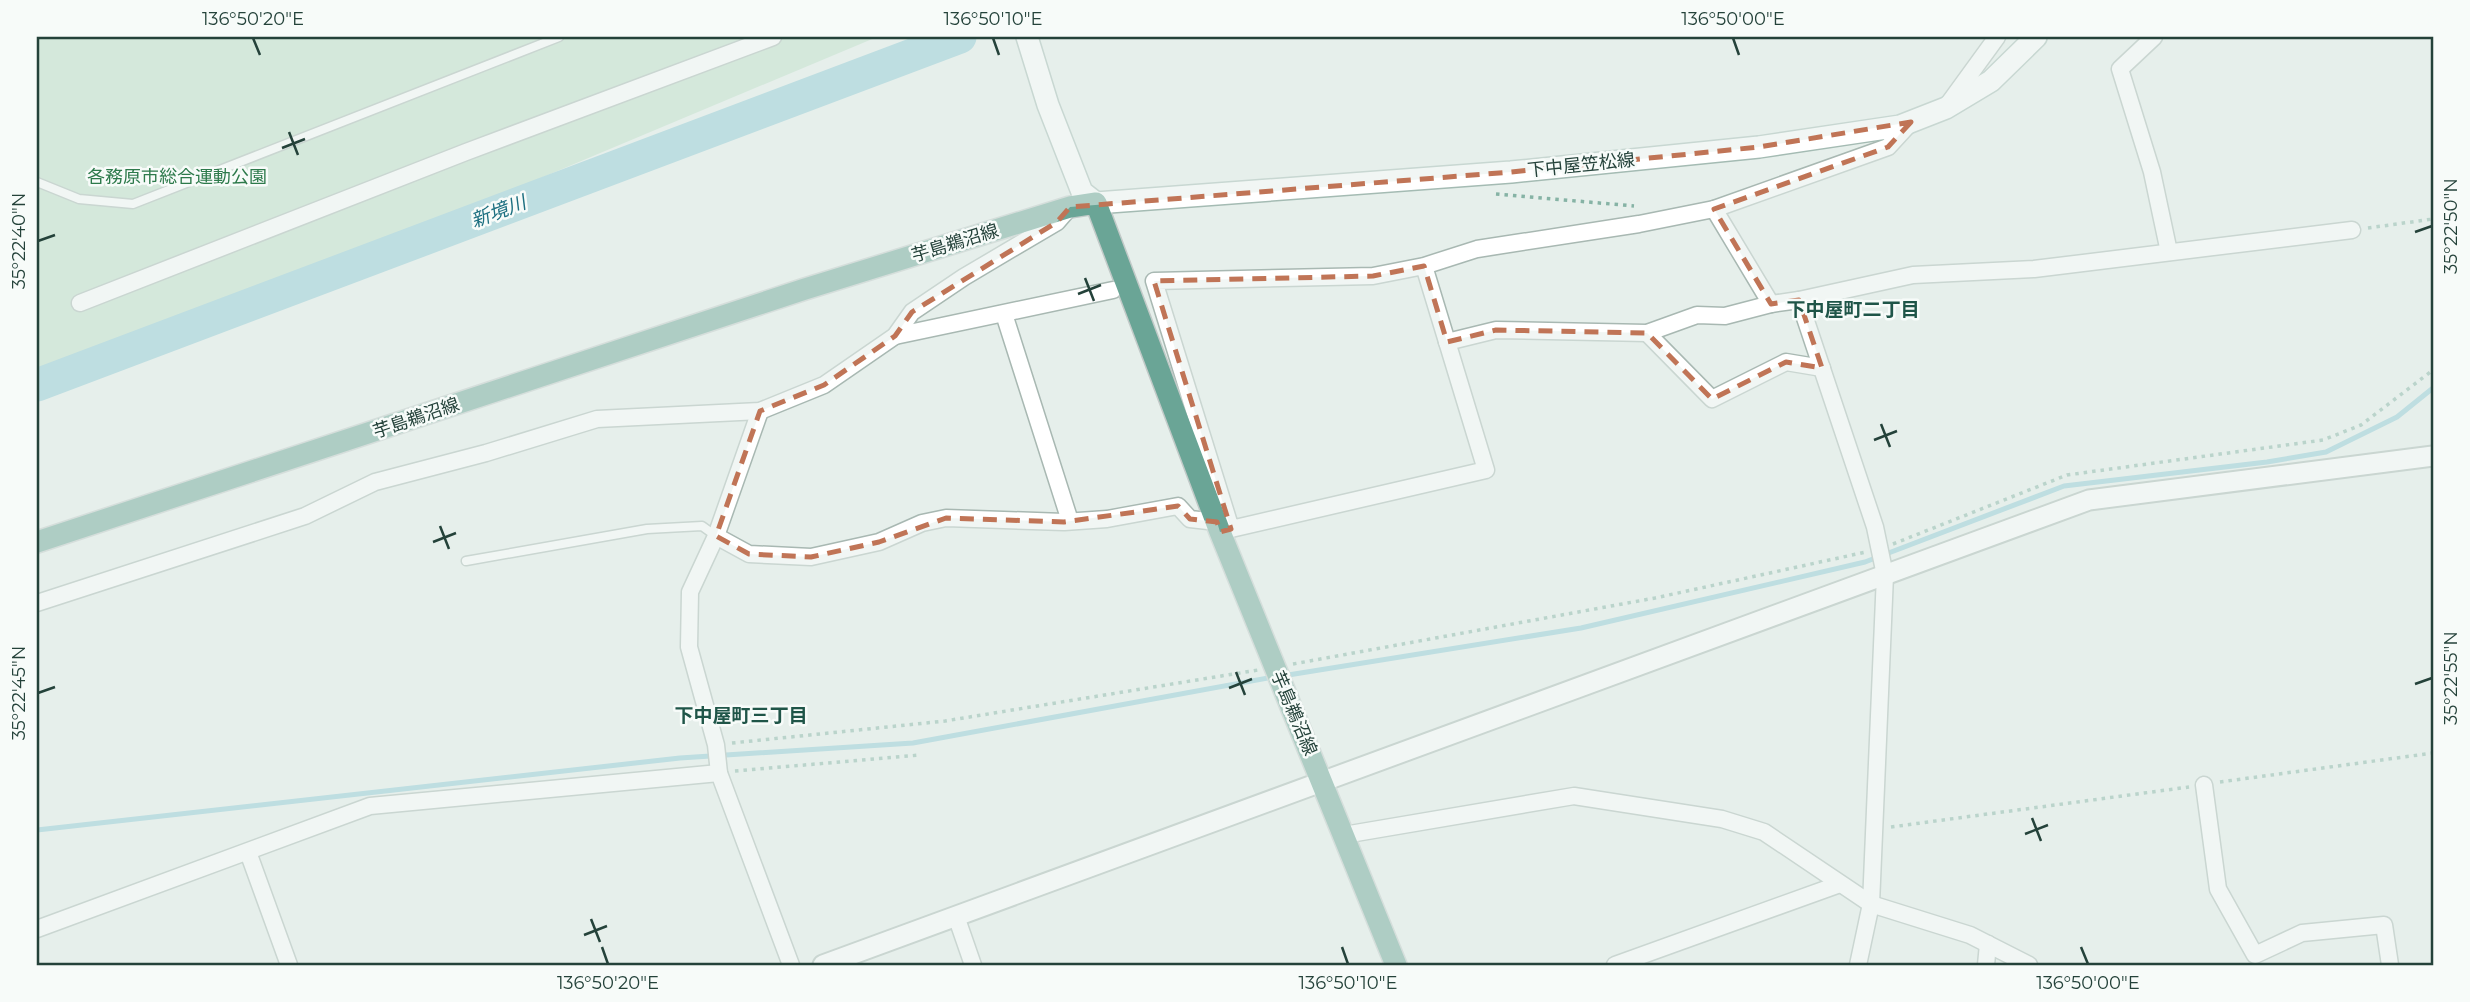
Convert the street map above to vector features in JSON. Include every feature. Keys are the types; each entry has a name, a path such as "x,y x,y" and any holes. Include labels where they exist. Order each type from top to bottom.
{"main road":[{"path":"1027,37 1048,105 1082,192 1096,204"},
{"name":"下中屋笠松線","path":"1096,204 1511,172 1759,147 1900,126 1945,108 1991,80 2036,37"},
{"name":"芋島鵜沼線","path":"37,542 792,293 1070,207 1096,204 1278,676 1396,965"}],"street":[{"path":"79,303 466,152 773,37"},
{"path":"1945,108 1997,37"},
{"path":"2154,37 2120,69 2152,173 2169,252"},
{"path":"1222,527 1154,281 1374,276 1424,266 1477,249 1639,224 1714,209 1888,147 1911,122"},
{"path":"37,603 305,516 375,482 486,453 597,419 760,411 824,385 895,336 912,312 964,277 1057,222 1070,207"},
{"path":"1714,209 1772,304"},
{"path":"1447,342 1496,330 1647,333 1697,315 1725,316 1913,275 2034,269 2352,230"},
{"path":"716,536 750,554 811,557 879,542 922,523 946,518 1070,521 1107,519 1178,506 1191,519 1222,527 1486,470 1424,266"},
{"path":"895,336 1113,290"},
{"path":"1799,300 1875,527 1885,575 1871,904 1857,965"},
{"path":"1004,314 1070,521"},
{"path":"1647,333 1712,399 1786,362 1822,368"},
{"path":"760,411 716,536 690,592 690,647 717,758 791,965"},
{"path":"823,965 2089,500 2433,456"},
{"path":"37,929 370,806 717,758"},
{"path":"2204,785 2218,889 2255,955 2302,933 2384,925 2390,965"},
{"path":"1344,835 1574,796 1722,819 1764,832 1871,904 1970,935 2029,965"},
{"path":"247,852 289,965"},
{"path":"1615,965 1840,884"},
{"path":"956,916 973,965"},
{"path":"1986,965 1988,944"}],"lane":[{"path":"37,182 79,199 134,204 559,37"},
{"path":"466,561 648,529 702,526 716,536"}],"path":[{"path":"1483,193 1645,207"},
{"path":"2352,230 2433,219"},
{"path":"717,758 945,721 1278,676 1880,549 2067,475 2323,440 2361,425 2433,370"},
{"path":"1875,830 2433,753"},
{"path":"717,758 920,755"}],"highlighted area":[{"path":"1911,122 1888,147 1714,209 1771,304 1799,300 1822,368 1786,362 1712,399 1647,333 1496,330 1447,342 1424,266 1373,276 1154,281 1231,529 1220,532 1217,522 1190,519 1178,506 1064,522 946,518 879,542 811,557 749,554 716,536 760,411 824,385 895,336 912,312 1057,222 1070,207 1511,172 1759,147"}],"green space":[{"name":"各務原市総合運動公園","path":"37,37 877,37 37,389"}],"waterway":[{"name":"新境川","path":"37,385 960,37"},
{"path":"1282,676 1581,628 1865,562 2064,486 2267,462 2326,452 2397,417 2433,388"},
{"path":"37,830 680,758 913,743 1273,677"}],"district":[{"name":"下中屋町二丁目","path":"1853,309"},
{"name":"下中屋町三丁目","path":"741,715"}]}
